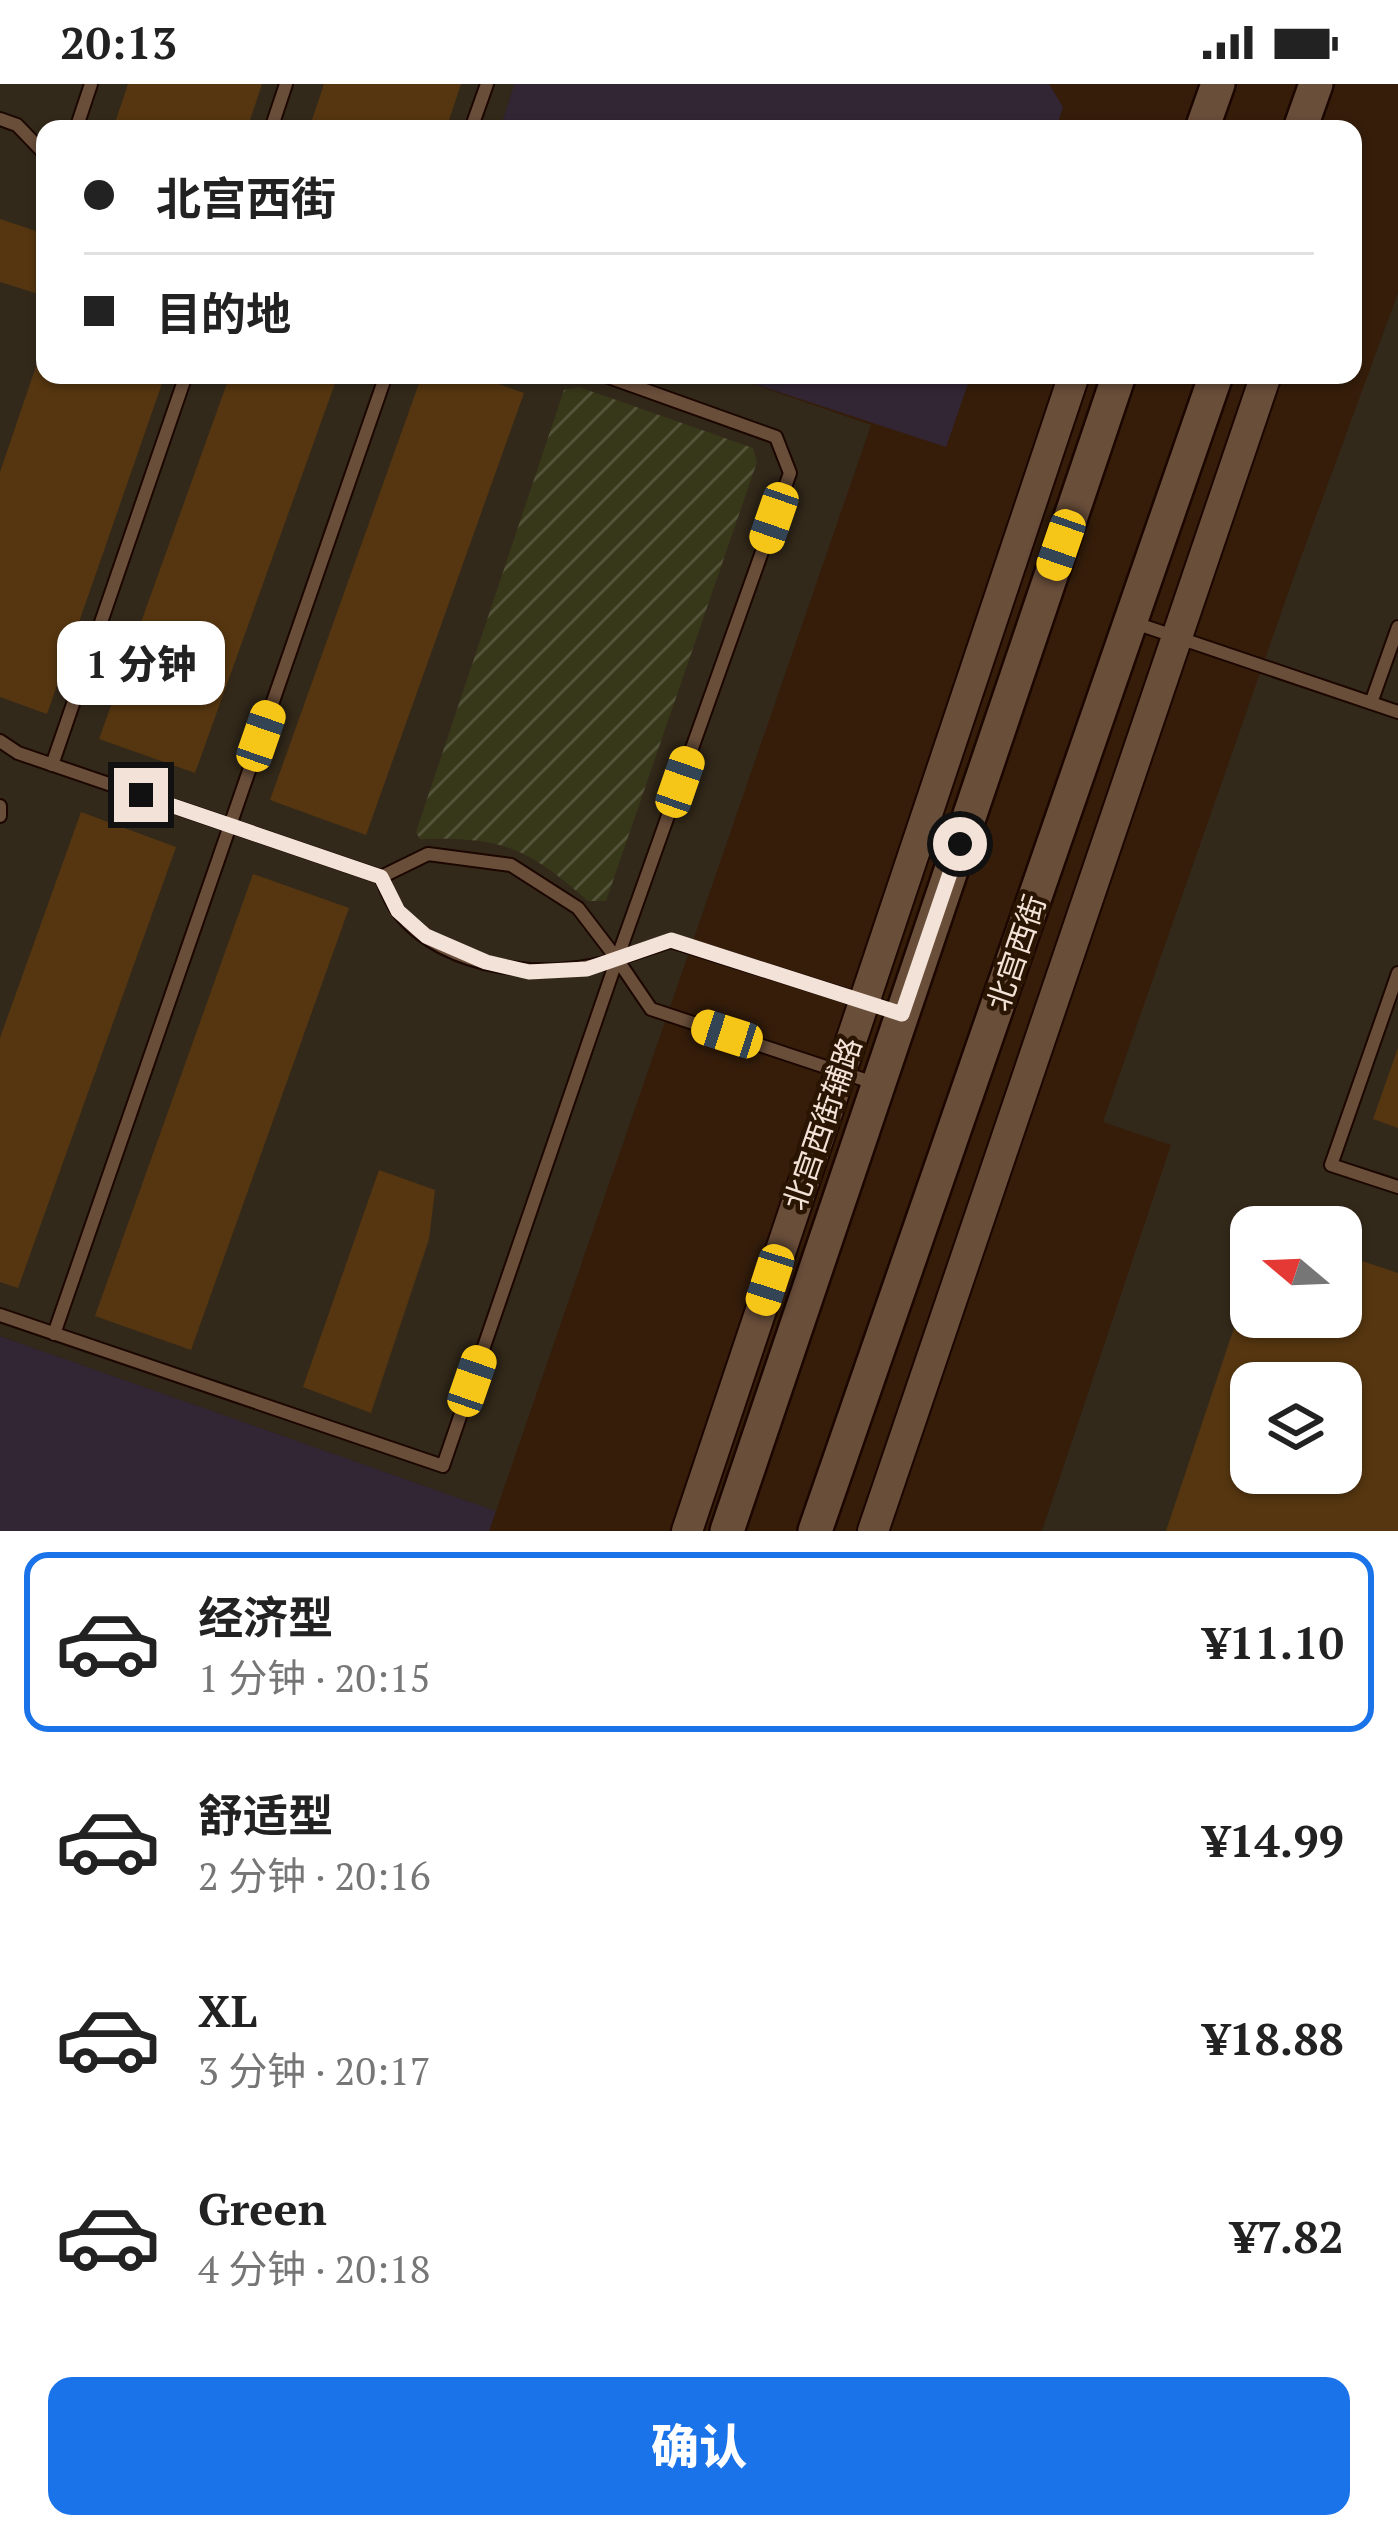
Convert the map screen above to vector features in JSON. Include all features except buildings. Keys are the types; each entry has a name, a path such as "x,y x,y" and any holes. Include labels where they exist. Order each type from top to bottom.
{"main road":[{"path":"1202,120 1218,84"},
{"path":"1303,120 1316,84"},
{"path":"727,1531 1116,384"},
{"name":"北宫西街","path":"814,1531 1213,384"}],"street":[{"name":"北宫西街辅路","path":"687,1531 1071,384"},
{"path":"873,1531 1263,384"}],"lane":[{"path":"79,120 91,84"},
{"path":"274,120 286,84"},
{"path":"474,120 487,84"},
{"path":"0,119 17,125 36,145"},
{"path":"52,765 183,384"},
{"path":"54,1334 383,384"},
{"path":"0,1315 442,1466 790,473 776,437 628,384"},
{"path":"1131,621 1398,712"},
{"path":"1371,703 1398,627"},
{"path":"0,741 18,753 381,877 428,854 511,865 578,908 651,1009 878,1084"},
{"path":"0,806 0,816"},
{"path":"381,877 398,911 426,936 486,962 529,972 587,969 671,940 902,1014"},
{"path":"1398,974 1331,1165 1398,1186"}],"shaded area":[{"path":"0,84 514,84 503,120 36,120 36,384 753,384 871,425 496,1511 0,1336"},
{"path":"514,84 1049,84 1063,107 1059,120 503,120"},
{"path":"1398,293 1398,1531 1042,1531 1171,1145 1103,1122"},
{"path":"754,384 968,384 946,447"},
{"path":"0,1336 496,1511 489,1531 0,1531"}],"green space":[{"path":"579,387 753,448 757,462 606,901 588,901 547,868 512,849 473,840 420,839 416,832 564,390"}],"route":[{"path":"141,795 381,877 398,911 426,936 486,962 529,972 587,969 671,940 902,1014 960,844"}]}
